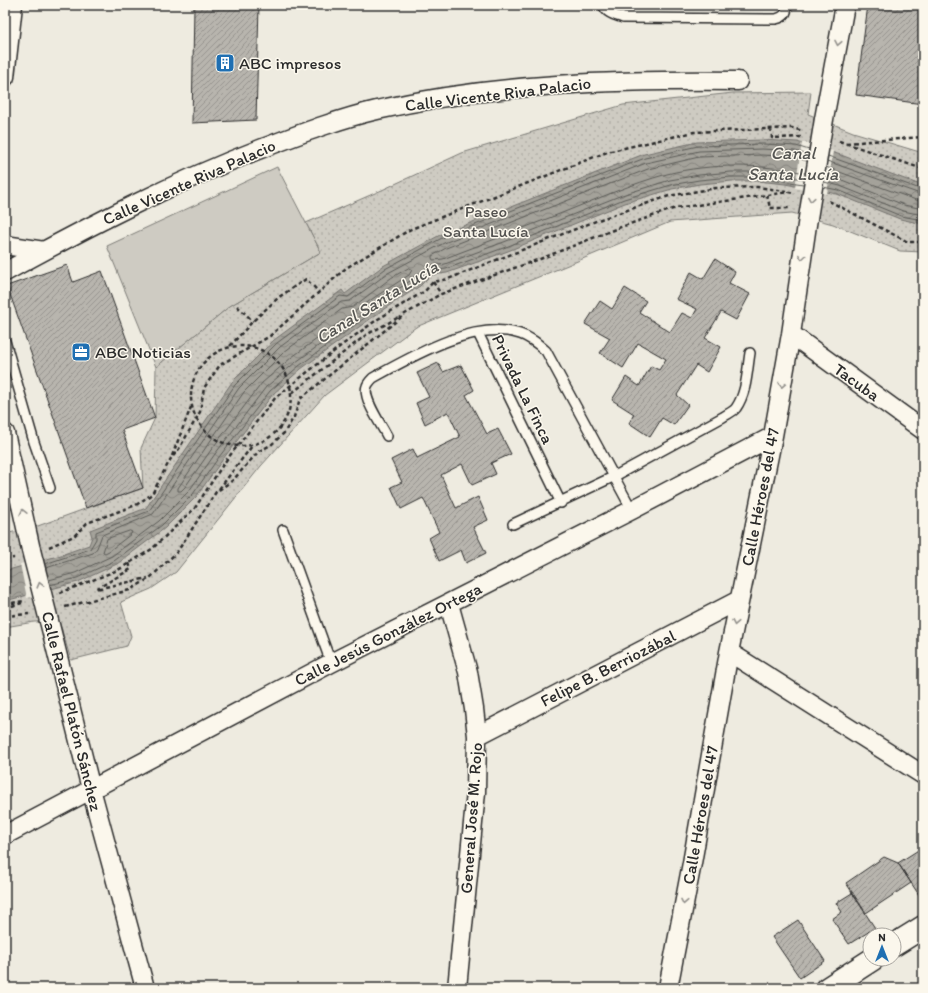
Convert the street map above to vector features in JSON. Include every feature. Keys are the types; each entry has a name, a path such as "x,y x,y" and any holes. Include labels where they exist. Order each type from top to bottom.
{"street":[{"path":"5,77 13,5"},
{"name":"Calle Héroes del 47","path":"668,988 692,863 729,652 773,436 791,334 808,215 824,119 845,5"},
{"name":"Calle Vicente Riva Palacio","path":"5,272 131,206 217,166 299,134 375,111 438,98 560,85 657,80 738,81"},
{"path":"5,245 44,251"},
{"name":"Tacuba","path":"791,334 923,430"},
{"name":"Calle Rafael Platón Sánchez","path":"5,433 30,552 50,621 91,789 145,988"},
{"name":"Calle Jesús González Ortega","path":"5,835 331,663 449,604 773,436"},
{"name":"Felipe B. Berriozábal","path":"477,736 739,600"},
{"name":"General José M. Rojo","path":"449,604 468,672 477,736 476,792 457,988"},
{"path":"729,652 923,775"},
{"path":"902,940 923,927"},
{"path":"828,988 862,966"}],"lane":[{"path":"603,5 611,14 623,18 776,19 782,18 785,14 787,5"},
{"name":"Privada La Finca","path":"561,503 478,333 500,331 519,334 534,340 546,350 632,510"},
{"path":"387,436 368,400 366,392 367,385 373,378 422,351 452,339 478,333"},
{"path":"5,341 34,442 50,488"},
{"path":"512,524 561,503 615,476 735,409 742,397 745,386 750,353"},
{"path":"283,530 331,663"}],"path":[{"path":"771,128 772,138 821,138"},
{"path":"170,460 179,449 200,412 204,388 220,366 270,336 346,268 411,229 607,152 694,132 792,128 821,138 844,143 923,169"},
{"path":"844,143 923,137"},
{"path":"55,595 118,570 152,549 195,508 224,463 276,397 342,345 378,319 425,292 434,282 448,279 601,219 669,196 716,188 757,187 789,192"},
{"path":"767,195 770,208 790,208 808,215"},
{"path":"230,346 253,321 279,297 306,279 318,292"},
{"path":"434,282 440,294"},
{"path":"237,306 253,321"},
{"path":"292,393 366,335 405,314"},
{"path":"245,345 259,349 272,356 282,366 289,379 292,393 291,407 286,421 277,432 265,441 252,446 236,446 221,442 207,434 197,421 192,407 191,391 195,376 203,362 216,352 230,346 245,345"},
{"path":"5,560 74,536 87,523 122,511 145,500 156,488 170,460 192,407"},
{"path":"216,492 252,446"},
{"path":"129,563 131,569 96,589 150,578"},
{"path":"5,604 27,601 5,608"}],"green space":[{"name":"Paseo Santa Lucía","path":"811,92 808,114 853,132 923,153 923,252 900,251 833,224 792,213 670,222 416,327 325,395 261,466 176,572 151,589 121,602 131,636 127,646 71,660 59,621 34,622 5,627 5,534 35,527 143,488 141,448 155,418 156,367 230,306 321,252 306,223 462,153 623,105 733,93"},
{"path":"277,167 321,252 230,306 156,367 107,246"}],"water":[{"name":"Canal Santa Lucía","path":"762,140 797,142 841,155 923,186 923,224 900,219 837,194 785,184 758,181 732,181 700,184 672,189 625,203 508,251 447,273 431,275 420,286 384,309 301,369 273,394 196,497 165,528 117,564 78,582 5,601 5,571 61,555 89,545 92,537 90,530 146,508 232,382 274,340 342,290 345,294 383,266 440,235 644,154 697,142"}],"pier":[{"path":"802,142 833,151 827,194 795,188"},
{"path":"41,558 51,591 27,598 20,564"}],"building":[{"name":"ABC impresos","path":"206,5 259,5 256,120 192,123 194,7"},
{"path":"868,5 923,5 923,104 856,95"},
{"path":"715,259 735,272 729,283 750,294 736,320 721,312 705,338 721,347 707,372 696,365 677,395 688,405 674,425 662,418 650,437 629,423 634,414 612,400 626,377 639,386 651,366 659,370 666,359 638,343 623,368 600,353 610,338 585,324 600,301 612,309 625,288 646,301 639,312 670,332 682,313 692,318 697,309 676,299 691,272 703,279"},
{"name":"ABC Noticias","path":"67,265 73,282 102,271 155,418 122,430 143,488 86,508 7,286"},
{"path":"438,363 443,372 461,365 474,390 466,395 487,434 498,429 511,454 491,463 496,474 472,485 462,464 441,475 456,508 478,497 488,520 473,527 486,553 466,563 461,550 439,561 429,538 439,532 423,498 401,509 391,487 402,482 391,460 413,449 417,458 460,437 448,412 425,424 416,403 429,397 417,373"},
{"path":"923,847 923,897 921,898 898,863"},
{"path":"884,857 898,863 911,883 866,913 846,883"},
{"path":"852,893 874,927 862,927 862,936 849,944 832,919 842,912 836,903"},
{"path":"798,920 825,961 800,978 772,937"}],"place":[{"name":"ABC impresos","path":"225,63"},
{"name":"ABC Noticias","path":"81,352"}]}
